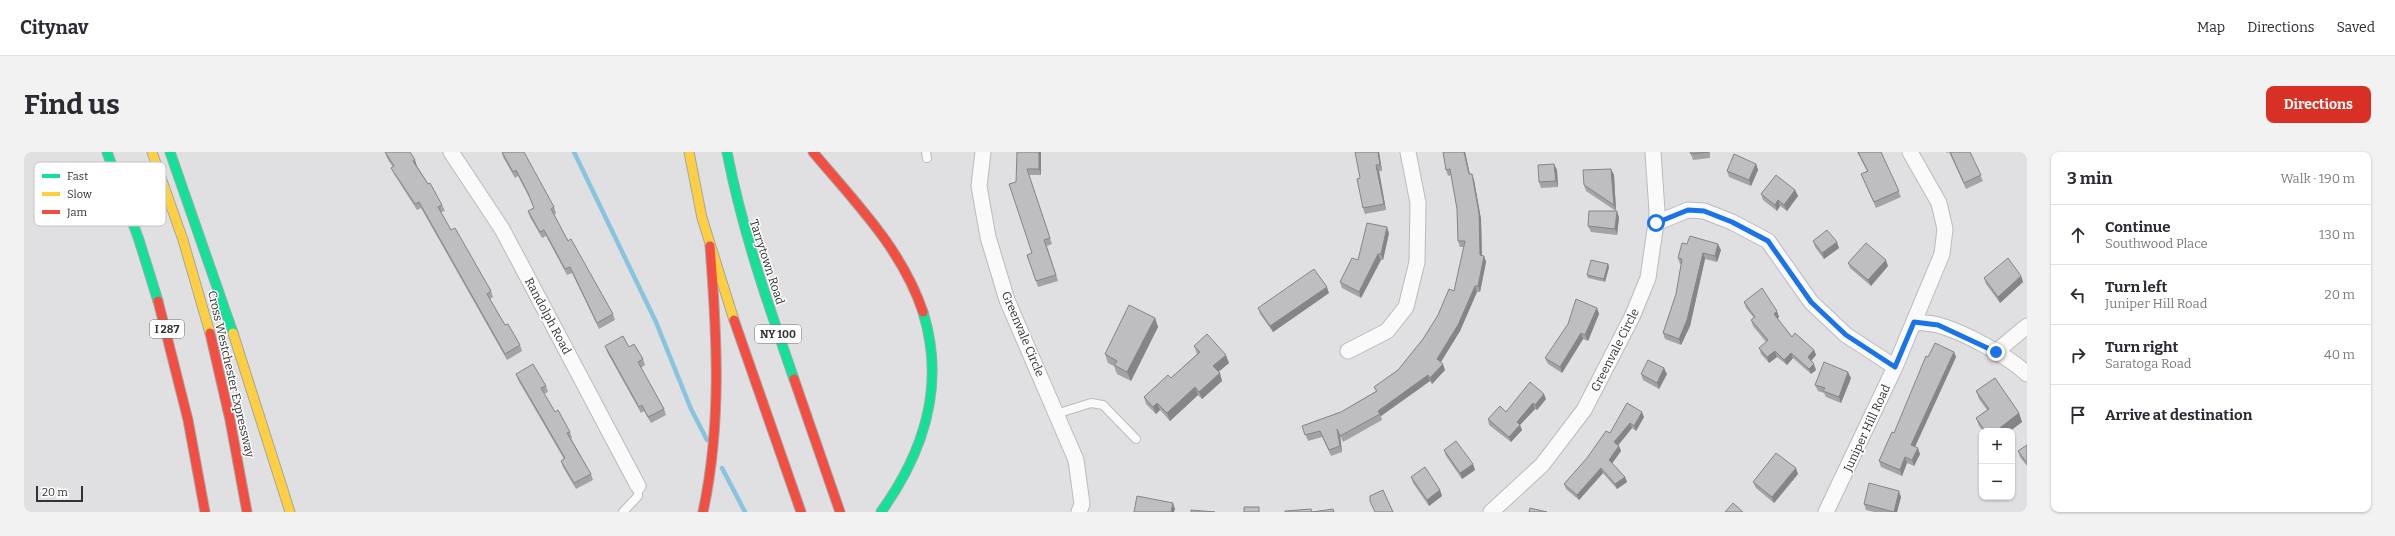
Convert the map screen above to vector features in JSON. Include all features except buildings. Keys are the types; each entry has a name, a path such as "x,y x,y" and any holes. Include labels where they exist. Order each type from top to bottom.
{"main road":[{"name":"I 287","path":"107,152 111,162"},
{"name":"Cross Westchester Expressway","path":"152,152 156,162"},
{"path":"170,152 212,268 290,512"},
{"name":"NY 100","path":"690,152 696,191 710,246 801,512"},
{"name":"Tarrytown Road","path":"728,152 737,203 752,259 840,512"},
{"path":"812,152 900,261 914,287 927,327 932,368 929,412 918,452 898,490 881,512"},
{"name":"Cross Westchester Expressway","path":"166,190 184,240 215,345 228,404 246,512"},
{"name":"I 287","path":"133,226 160,301 188,412 205,512"},
{"path":"702,512 712,473 718,431 719,387 710,246"}],"street":[{"name":"Randolph Road","path":"451,152 502,229 638,486"},
{"name":"Greenvale Circle","path":"983,152 979,186 988,237 1007,300 1076,460 1082,504 1079,512"},
{"path":"1348,351 1388,331 1406,307 1418,262 1418,203 1408,152"},
{"name":"Greenvale Circle","path":"1491,512 1542,465 1584,410 1632,317 1648,278 1656,223 1657,211 1653,152"},
{"name":"Juniper Hill Road","path":"1826,512 1895,367 1942,254 1945,229 1939,203 1910,152"},
{"path":"1656,223 1688,210 1704,211 1732,222 1768,241 1811,302 1846,335 1895,367"},
{"path":"1914,322 1938,325 1996,352 2016,364 2027,374"},
{"path":"1996,352 2027,326"}],"lane":[{"path":"1056,414 1091,403 1103,405 1136,439"},
{"path":"623,512 638,496 638,486"}],"waterway":[{"path":"574,152 656,322 691,409 707,440"},
{"path":"722,468 745,512"}],"traffic: fast":[{"path":"107,152 111,162"},
{"path":"170,152 233,333"},
{"path":"727,152 748,238 765,295 794,379"},
{"path":"134,226 158,301"},
{"path":"881,512 909,466 927,417 931,392 932,366 930,339 923,312"}],"traffic: slow":[{"path":"152,152 156,162"},
{"path":"689,152 702,218 734,320"},
{"path":"166,192 183,240 210,333"},
{"path":"233,333 290,512"}],"traffic: jam":[{"path":"813,152 861,208 890,247 903,267 923,312"},
{"path":"703,512 713,446 716,379 715,313 710,246"},
{"path":"158,301 188,420 205,512"},
{"path":"734,320 801,512"},
{"path":"210,333 230,420 247,512"},
{"path":"794,379 840,512"}],"route":[{"path":"1656,223 1688,210 1704,211 1732,222 1768,241 1778,252 1811,302 1846,335 1895,367 1914,322 1938,325 1996,352"}]}
